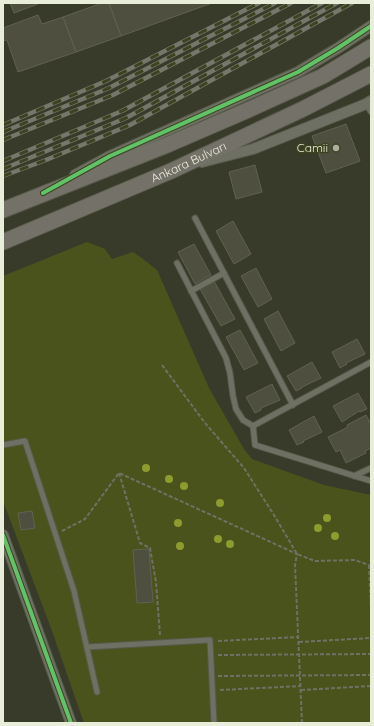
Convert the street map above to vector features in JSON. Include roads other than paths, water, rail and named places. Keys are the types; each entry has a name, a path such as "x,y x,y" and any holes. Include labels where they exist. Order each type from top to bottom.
{"main road":[{"name":"Ankara Bulvarı","path":"3,210 166,145 248,110 323,76 371,47"},
{"name":"Ankara Bulvarı","path":"3,242 171,171 303,109 371,74"}],"street":[{"path":"43,193 110,156 298,72 371,26"},
{"path":"171,171 253,149 369,105"},
{"path":"3,535 70,723"}],"lane":[{"path":"195,218 293,405"},
{"path":"177,263 226,358 236,409 243,420 254,426"},
{"path":"192,292 224,273"},
{"path":"254,426 371,362"},
{"path":"254,426 255,445 371,481"},
{"path":"3,445 25,441 74,591 98,692"},
{"path":"354,476 371,468"},
{"path":"88,647 210,640 214,723"}],"railway":[{"path":"3,125 106,81 259,3"},
{"path":"3,132 109,88 275,3"},
{"path":"3,140 113,95 291,3"},
{"path":"3,161 122,111 322,3"},
{"path":"3,169 126,118 337,3"},
{"path":"3,176 130,125 352,3"}],"place":[{"name":"Camii","path":"336,148"}]}
